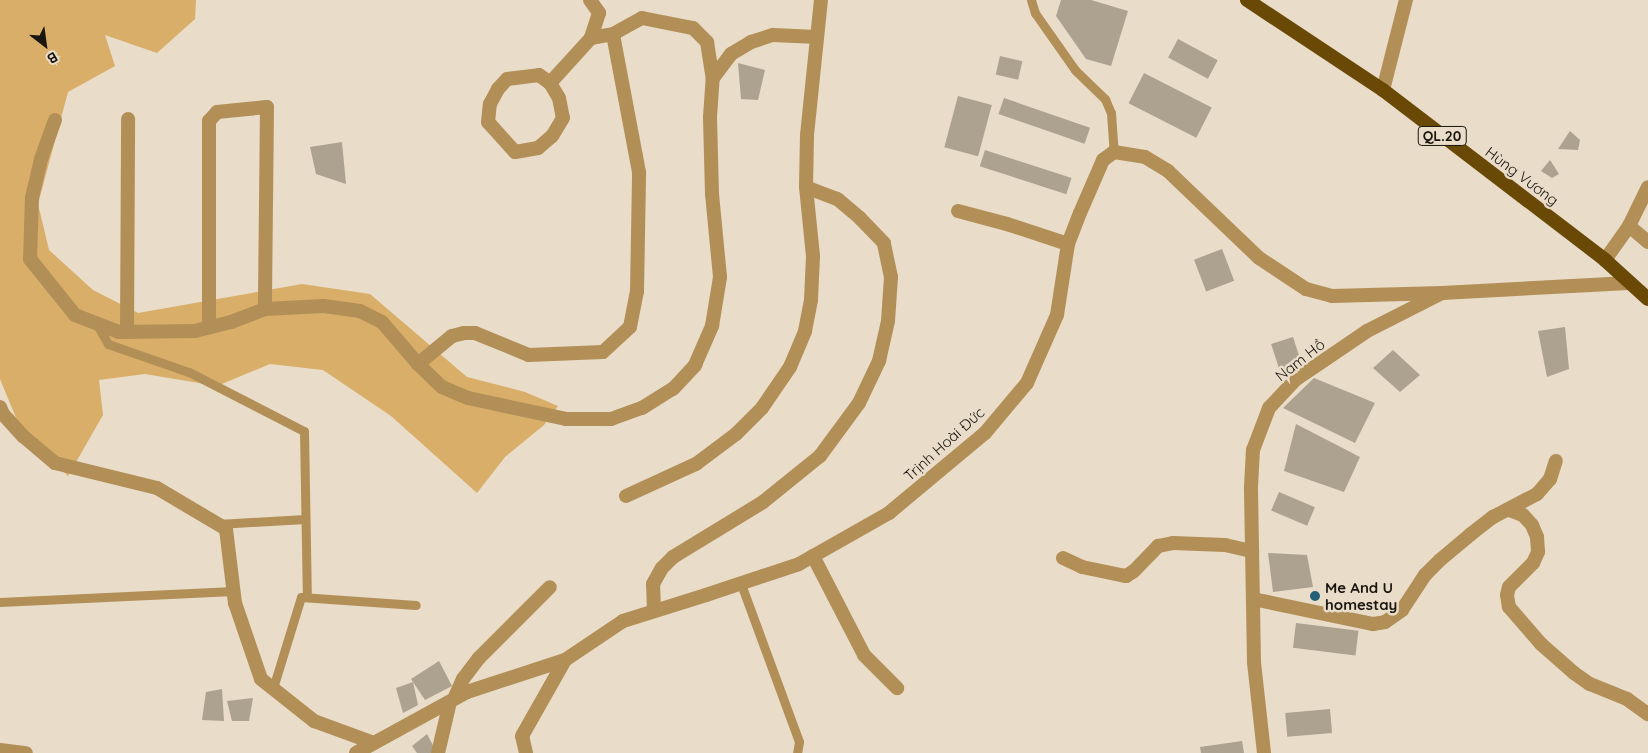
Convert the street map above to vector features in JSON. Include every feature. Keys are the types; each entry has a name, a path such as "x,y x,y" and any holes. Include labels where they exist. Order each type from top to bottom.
{"highway":[{"name":"Hùng Vương","path":"1247,0 1383,90 1605,260 1648,299"}],"street":[{"path":"550,83 591,38 600,13 590,0"},
{"path":"626,496 696,464 736,434 762,408 790,368 805,331 812,300 813,256 806,187 807,135 821,0"},
{"path":"1383,90 1406,0"},
{"path":"55,120 41,159 32,197 30,259 75,315 119,332 194,331 231,322 265,309 324,306 360,311 382,322 418,364 442,387 468,398 566,419 611,419 642,408 672,389 695,365 712,326 720,277 712,194 710,117 713,78 706,42 693,28 642,18 613,34 591,38"},
{"path":"418,364 452,336 464,333 475,333 529,355 603,352 630,327 637,292 639,172 613,34"},
{"path":"713,78 731,54 751,42 773,36 817,37"},
{"path":"539,75 550,83 559,98 563,118 552,136 538,148 515,152 488,122 490,104 498,89 507,79 539,75"},
{"path":"209,327 209,121 217,112 267,107 265,309"},
{"path":"127,331 128,119"},
{"path":"1114,152 1145,157 1168,171 1259,258 1306,289 1332,296 1442,293"},
{"name":"Trịnh Hoài Đức","path":"526,753 522,736 565,660 623,620 799,564 889,513 985,433 1027,383 1057,315 1068,244 1103,160 1114,152"},
{"path":"654,611 653,584 662,568 673,557 763,502 820,456 859,403 879,361 888,321 891,277 884,243 837,199 806,187"},
{"path":"1605,260 1629,226 1648,187"},
{"path":"958,211 1007,224 1068,244"},
{"path":"1629,226 1648,242"},
{"name":"Nam Hồ","path":"1264,753 1254,662 1251,487 1253,450 1269,408 1295,380 1367,331 1442,293 1629,283"},
{"path":"0,407 3,414 23,436 55,463 157,488 226,529 235,603 261,679 314,721 374,744"},
{"path":"1253,599 1373,624 1385,622 1402,610 1425,575 1440,560 1493,517 1537,494 1550,479 1556,461"},
{"path":"1508,510 1523,515 1532,524 1537,537 1538,552 1533,563 1509,586 1507,595 1509,607 1542,644 1574,672 1590,684 1627,699 1648,714"},
{"path":"1063,558 1082,567 1126,576 1134,572 1158,546 1173,543 1224,545 1252,550"},
{"path":"813,556 864,655 897,688"},
{"path":"438,753 452,700 463,679 479,658 550,587"},
{"path":"356,753 467,692 565,660"},
{"path":"0,750 26,753"}],"lane":[{"path":"1031,0 1035,13 1069,62 1105,99 1112,113 1114,152"},
{"path":"96,323 108,344 189,372 304,432 306,597"},
{"path":"218,524 305,519"},
{"path":"741,584 799,742 798,753"},
{"path":"0,602 234,591"},
{"path":"273,688 301,597 416,605"}],"shaded area":[{"path":"0,0 196,0 195,19 157,53 105,35 115,66 68,92 38,204 49,250 93,290 138,313 302,284 370,294 467,377 525,392 558,406 544,425 505,457 477,493 391,416 323,370 270,364 217,386 145,374 99,380 103,415 68,476 21,430 0,379"}],"building":[{"path":"1061,0 1091,0 1128,11 1111,66 1086,59 1056,16"},
{"path":"1178,39 1218,60 1208,79 1168,58"},
{"path":"1000,56 1022,61 1018,80 996,75"},
{"path":"738,63 765,70 758,100 741,99"},
{"path":"1144,73 1212,108 1196,138 1129,103"},
{"path":"958,96 992,105 978,156 944,147"},
{"path":"1004,98 1090,128 1085,144 998,114"},
{"path":"1570,131 1580,140 1578,150 1558,149"},
{"path":"342,142 346,184 316,174 310,147"},
{"path":"985,150 1072,178 1066,194 980,166"},
{"path":"1550,160 1559,174 1552,178 1541,171"},
{"path":"1222,249 1234,281 1206,291 1194,260"},
{"path":"1565,327 1569,369 1547,377 1538,331"},
{"path":"1293,337 1302,364 1280,371 1271,344"},
{"path":"1393,350 1420,375 1400,392 1373,368"},
{"path":"1314,378 1375,403 1355,443 1283,408"},
{"path":"1296,424 1360,457 1344,492 1284,471"},
{"path":"1279,492 1315,507 1307,526 1271,510"},
{"path":"1268,553 1307,555 1313,587 1273,592"},
{"path":"1296,623 1359,631 1355,655 1293,648"},
{"path":"439,661 452,686 425,700 411,679"},
{"path":"413,682 418,705 403,713 396,688"},
{"path":"222,689 224,721 202,720 206,692"},
{"path":"253,698 249,721 232,721 227,701"},
{"path":"1330,709 1332,733 1287,737 1285,713"},
{"path":"427,734 437,753 417,753 412,746"},
{"path":"1242,741 1244,753 1201,753 1200,747"}],"place":[{"name":"Me And U homestay","path":"1315,596"}]}
